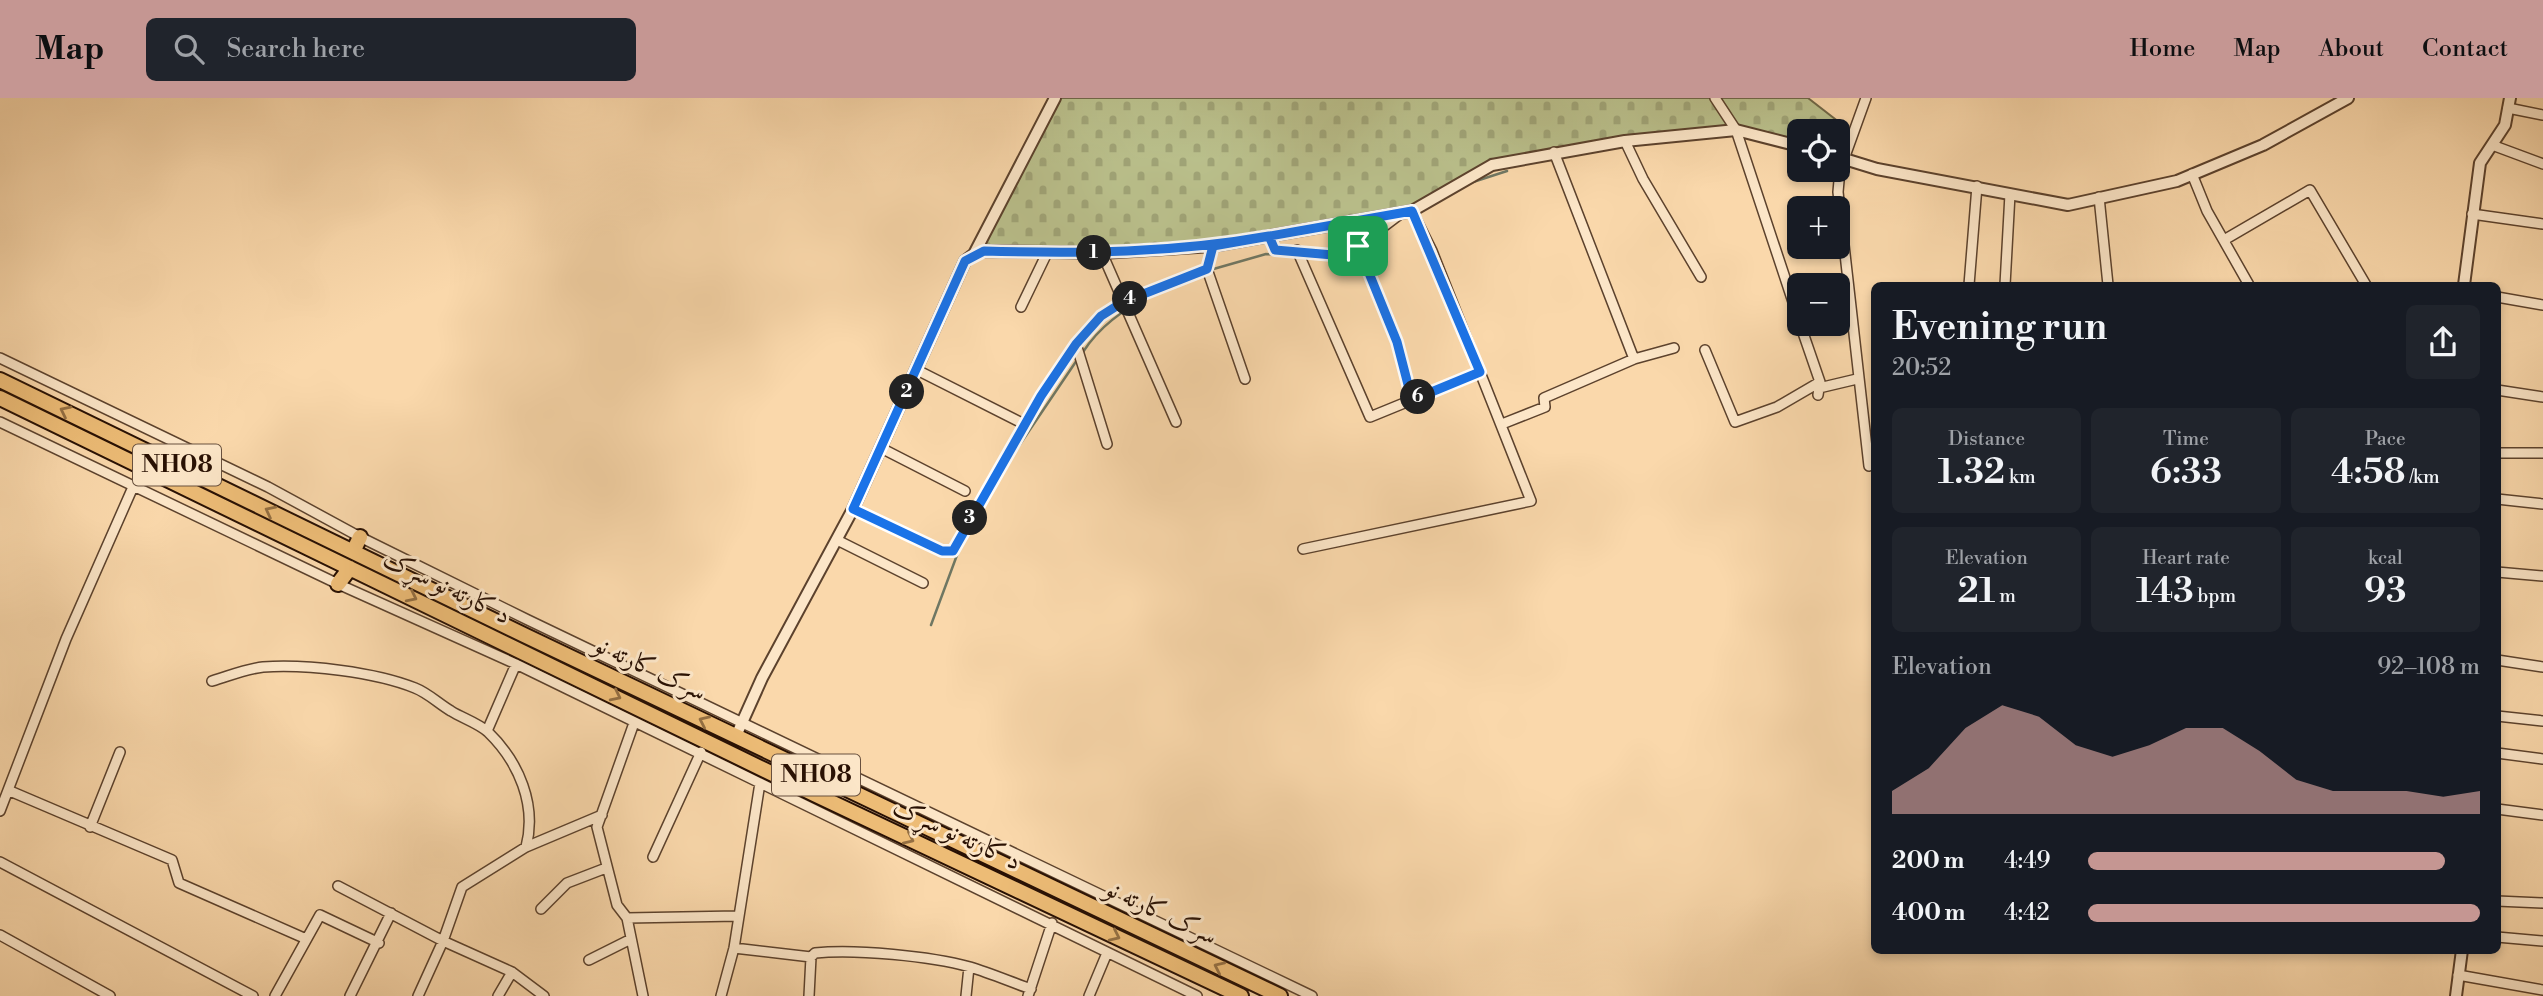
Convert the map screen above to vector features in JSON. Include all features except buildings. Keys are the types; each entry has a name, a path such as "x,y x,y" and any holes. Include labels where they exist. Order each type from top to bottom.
{"highway":[{"name":"سرک کارته نو","path":"0,380 224,488 350,568"},
{"name":"سرک کارته نو","path":"0,398 221,505 353,552 739,730 786,761 1280,996"},
{"path":"221,505 224,488"},
{"path":"353,552 360,537"},
{"path":"338,584 350,568"},
{"name":"د کارته نو سړک","path":"350,568 706,740 872,829 1241,996"},
{"path":"778,777 786,761"}],"street":[{"path":"974,254 1055,98"},
{"path":"1716,98 1736,131 1787,283"},
{"path":"1850,136 1866,98"},
{"path":"1850,161 1877,169 2068,205 2165,184 2192,174 2273,140 2348,98"},
{"path":"2463,282 2480,163 2505,125 2509,103 2543,115"},
{"path":"1269,236 1275,250 1333,255 1358,246 1408,212 1492,165 1554,152 1625,141 1736,131 1787,143"},
{"path":"1625,141 1643,180 1701,278"},
{"path":"2492,145 2543,164"},
{"path":"1554,152 1634,359"},
{"path":"2192,174 2207,211 2247,282"},
{"path":"1839,182 1857,379 1869,466"},
{"path":"1969,282 1978,186"},
{"path":"2224,240 2310,190 2364,282"},
{"path":"2005,282 2010,194"},
{"path":"2099,198 2108,282"},
{"path":"739,730 762,678 853,509 965,261 974,254 984,251 1101,253 1213,246 1408,212"},
{"path":"1303,549 1531,501 1480,372 1408,212"},
{"path":"2472,214 2543,224"},
{"path":"1213,246 1207,269 1245,379"},
{"path":"1358,246 1397,342 1412,400"},
{"path":"1297,250 1370,417 1480,372"},
{"path":"1021,307 1047,253"},
{"path":"1101,253 1146,348 1176,422"},
{"path":"853,509 942,551 953,551 1024,424 1076,344 1101,316 1123,302 1207,269"},
{"path":"2501,299 2543,305"},
{"path":"1804,336 1819,388"},
{"path":"1076,344 1107,444"},
{"path":"1502,424 1545,407 1544,398 1634,359 1674,348"},
{"path":"1705,350 1735,422 1819,388 1857,379"},
{"path":"0,358 260,483 360,537 739,730 1312,996"},
{"path":"917,370 1024,424"},
{"path":"2501,391 2543,397"},
{"path":"0,422 338,584 516,664 760,783 872,829 1179,992 1197,996"},
{"path":"881,448 965,491"},
{"path":"2501,453 2543,453"},
{"path":"0,811 10,791 66,639 133,487"},
{"path":"2501,499 2543,504"},
{"path":"836,540 923,583"},
{"path":"2501,572 2543,576"},
{"path":"2501,661 2543,667"},
{"path":"487,732 516,664"},
{"path":"212,681 245,670 298,667 393,681 418,689 487,732 510,759 522,780 531,828 526,847"},
{"path":"2501,716 2543,721"},
{"path":"634,723 597,827 617,905 626,918 643,996"},
{"path":"653,857 706,740"},
{"path":"90,827 120,752"},
{"path":"2501,754 2543,759"},
{"path":"721,996 734,948 760,783"},
{"path":"10,791 172,860 179,883 304,938"},
{"path":"2501,810 2543,815"},
{"path":"418,996 443,942 462,887 526,847 602,815"},
{"path":"0,862 253,996"},
{"path":"541,909 571,881 606,868"},
{"path":"338,886 443,942 512,972 544,996"},
{"path":"2501,901 2543,903"},
{"path":"350,996 379,943 391,913"},
{"path":"275,996 304,938 320,915 379,943"},
{"path":"626,918 738,916"},
{"path":"809,996 811,957 815,953 834,951 969,967 1030,992 1052,923"},
{"path":"0,935 110,996"},
{"path":"2501,937 2543,941"},
{"path":"589,960 631,939"},
{"path":"734,948 811,957"},
{"path":"1089,996 1107,953"},
{"path":"2456,996 2461,954"},
{"path":"966,996 969,967"},
{"path":"498,996 512,972"},
{"path":"2458,975 2543,990"}],"green space":[{"path":"1055,98 1808,98 1835,119 1787,119 1787,143 1736,130 1492,165 1412,211 1213,246 974,254"}],"waterway":[{"path":"1470,183 1507,171"},
{"path":"1210,270 1266,254 1309,257"},
{"path":"1083,352 1112,320 1149,296"},
{"path":"975,520 1006,465 1077,360"},
{"path":"931,625 960,547"}],"route":[{"path":"1358,246 1333,255 1275,250 1269,236 1213,246 1101,253 984,251 974,254 965,261 853,509 942,551 953,551 1024,424 1076,344 1101,316 1123,302 1207,269 1213,246 1403,212 1412,211 1432,251 1480,372 1412,400 1397,342 1358,246"}]}
